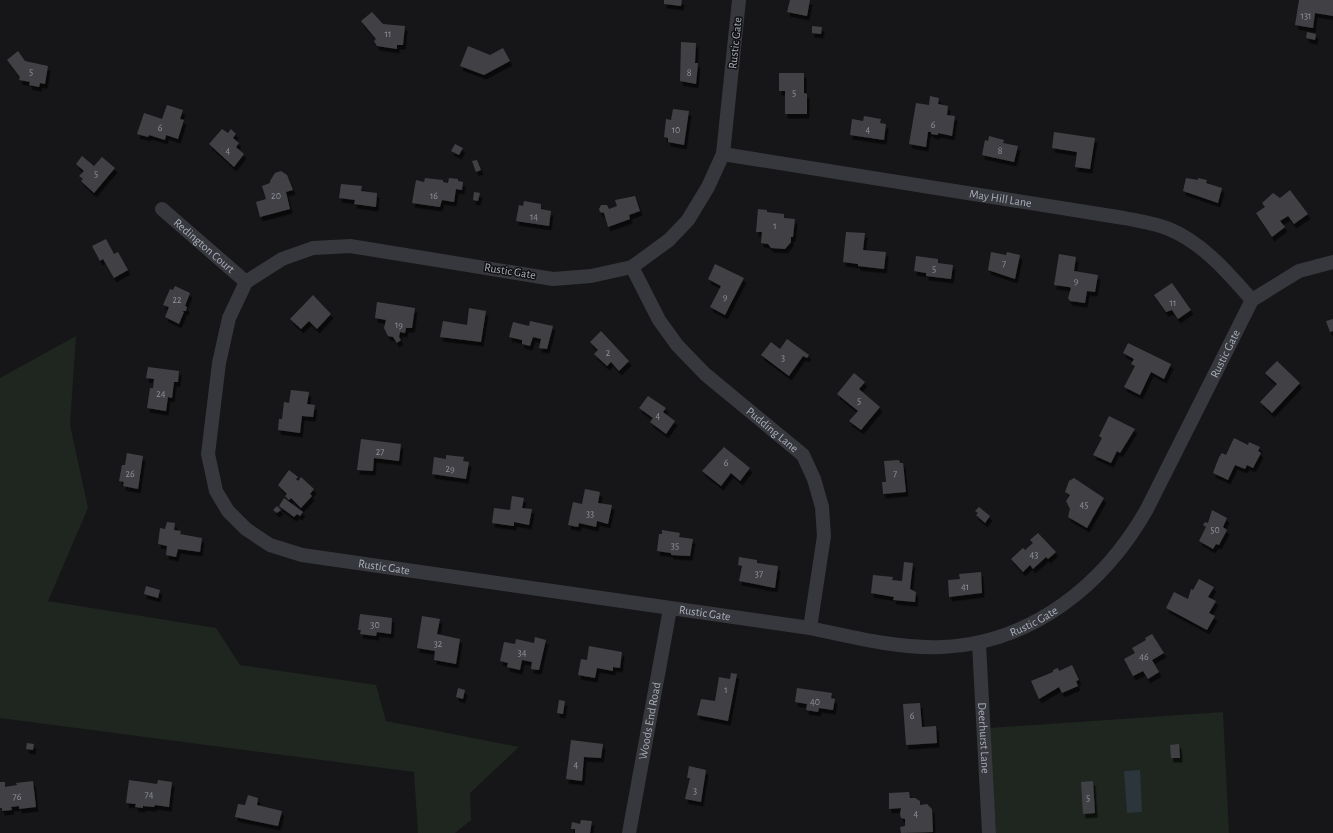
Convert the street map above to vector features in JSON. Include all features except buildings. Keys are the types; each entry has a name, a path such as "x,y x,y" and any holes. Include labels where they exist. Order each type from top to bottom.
{"street":[{"name":"Rustic Gate","path":"739,0 723,154 708,187 688,220 669,240 632,267 590,276 553,278 350,246 313,248 282,259 246,282 229,318 219,363 208,454 216,491 228,511 246,529 270,545 302,555 810,628 862,639 904,645 941,648 979,644 1035,622 1067,603 1116,556 1133,534 1147,509 1252,300"},
{"name":"May Hill Lane","path":"723,154 1124,218 1169,229 1199,247 1223,268 1252,300"},
{"name":"Redington Court","path":"162,210 246,282"},
{"path":"1252,300 1299,271 1333,262"},
{"name":"Pudding Lane","path":"632,267 659,320 677,345 705,374 803,455 814,479 822,507 824,536 810,628"},
{"name":"Woods End Road","path":"629,833 670,609"},
{"name":"Deerhurst Lane","path":"979,644 989,833"}],"shaded area":[{"path":"76,336 70,425 88,508 48,601 216,628 240,665 376,685 386,721 519,747 470,793 471,820 455,833 418,833 414,772 0,718 0,378"},
{"path":"1223,712 1229,833 996,833 989,728"},
{"path":"1140,770 1142,812 1127,813 1124,771"}]}
